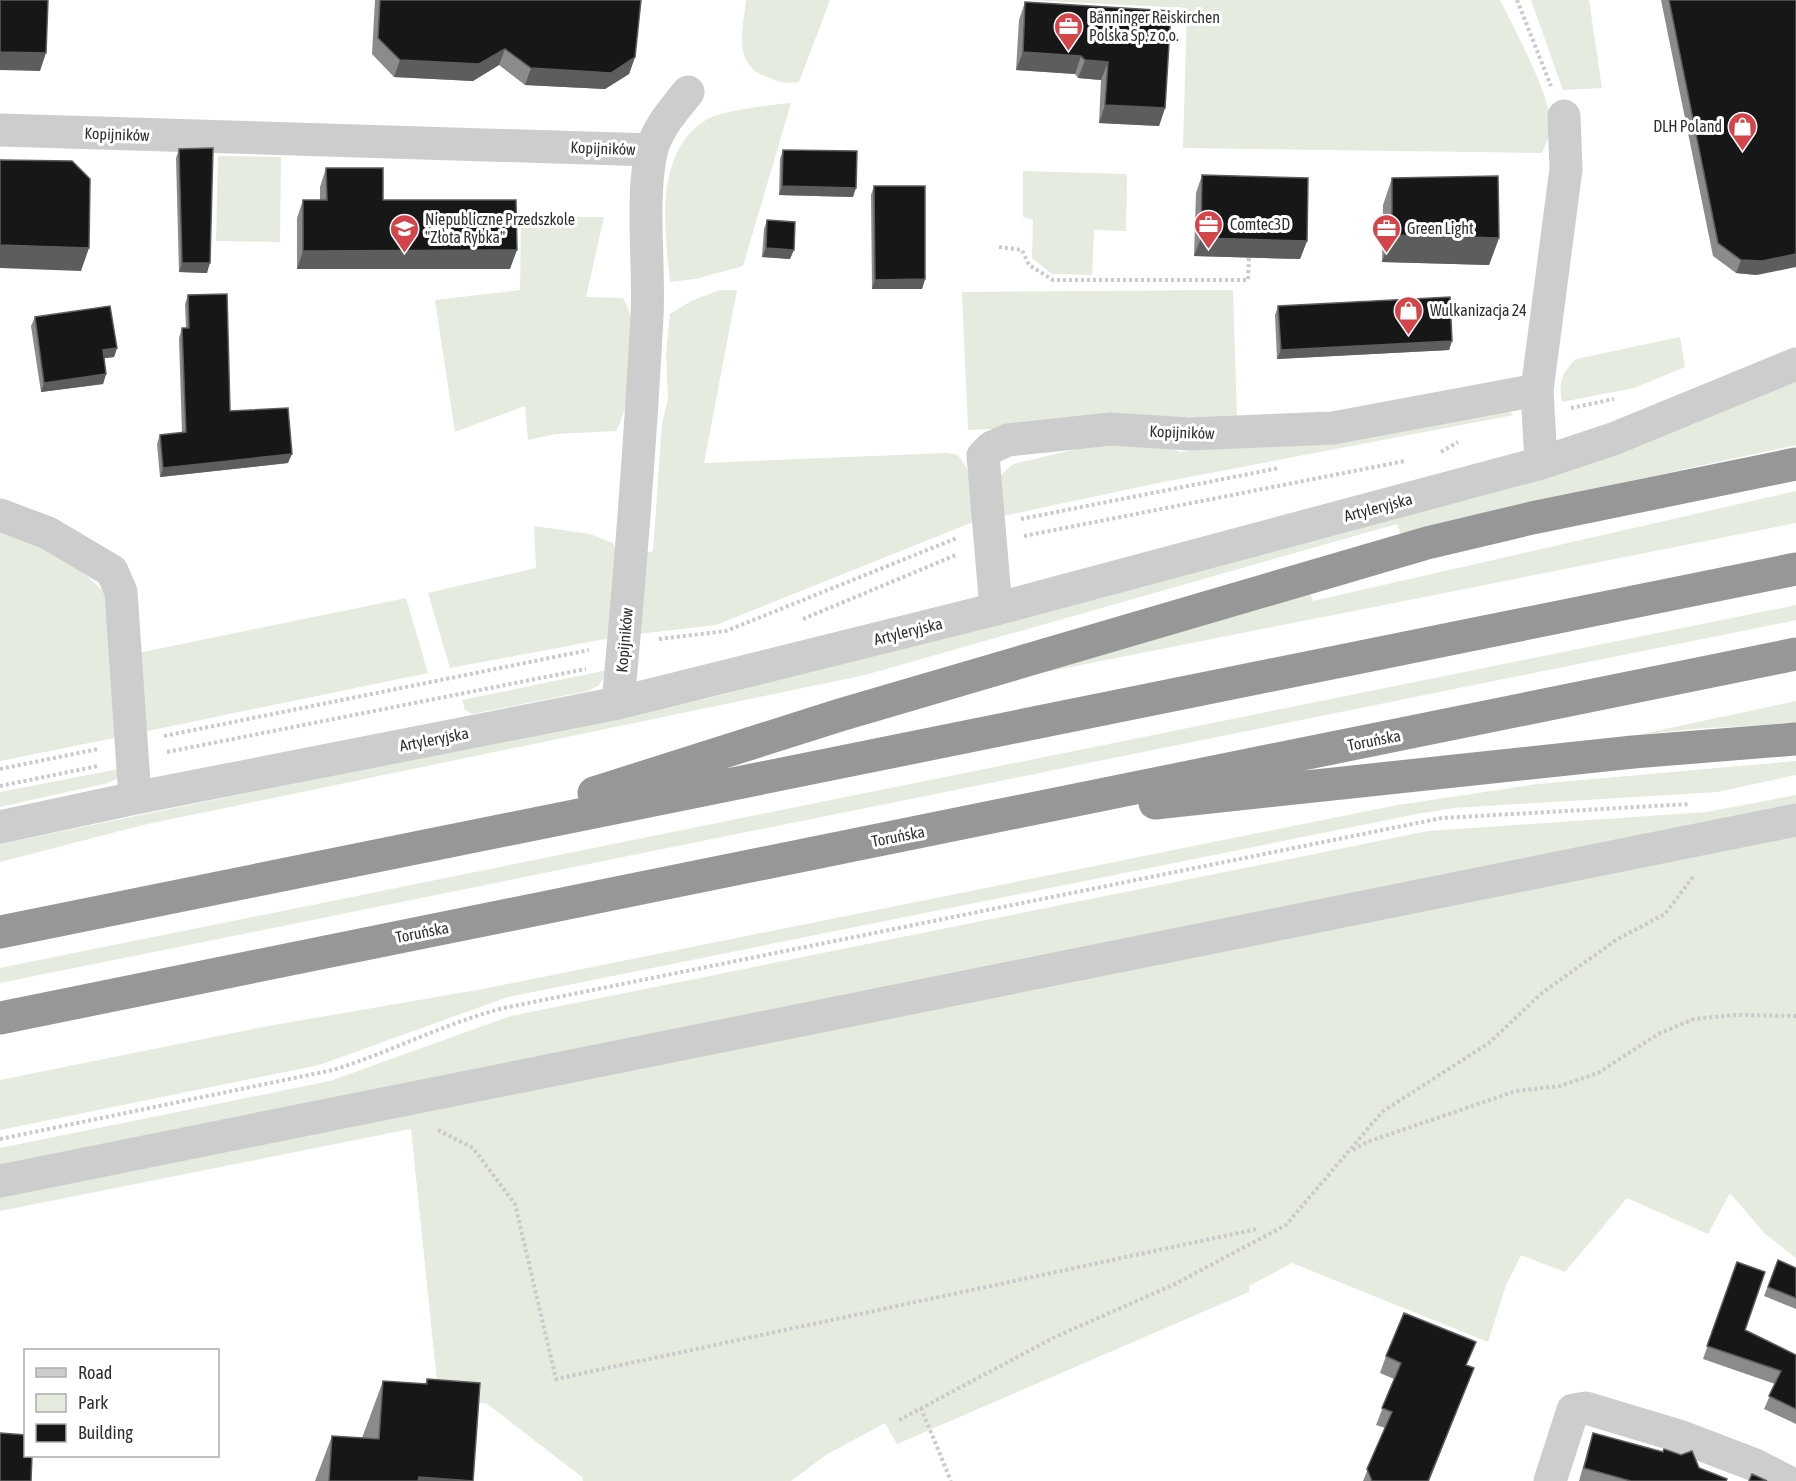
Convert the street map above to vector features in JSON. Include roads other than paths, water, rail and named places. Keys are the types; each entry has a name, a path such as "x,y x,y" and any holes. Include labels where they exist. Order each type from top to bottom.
{"highway":[{"path":"347,862 434,841 524,815 840,715 1427,543 1532,518 1796,464"},
{"path":"0,932 1796,569"},
{"name":"Toruńska","path":"0,1018 1796,654"},
{"path":"924,831 1092,809 1392,780 1567,759 1796,740"}],"street":[{"path":"652,150 663,123 688,92"},
{"path":"1540,463 1537,403 1566,169 1564,116"},
{"name":"Kopijników","path":"0,130 652,150 648,190 648,315 618,703"},
{"name":"Artyleryjska","path":"0,827 135,798 618,703 996,609 1540,463 1612,439 1796,364"},
{"name":"Kopijników","path":"996,609 983,456 992,447 1008,440 1112,429 1189,434 1333,428 1537,403"},
{"path":"6,516 48,533 111,571 121,592 135,798"},
{"path":"0,1180 1796,820"},
{"path":"1550,1481 1573,1410 1586,1408 1680,1436 1755,1465 1786,1481"}],"place":[{"name":"Bänninger Reiskirchen Polska Sp. z o.o.","path":"1068,52"},
{"name":"DLH Poland","path":"1743,152"},
{"name":"Comtec3D","path":"1209,250"},
{"name":"Niepubliczne Przedszkole \"Złota Rybka\"","path":"404,254"},
{"name":"Green Light","path":"1386,254"},
{"name":"Wulkanizacja 24","path":"1409,336"}]}
